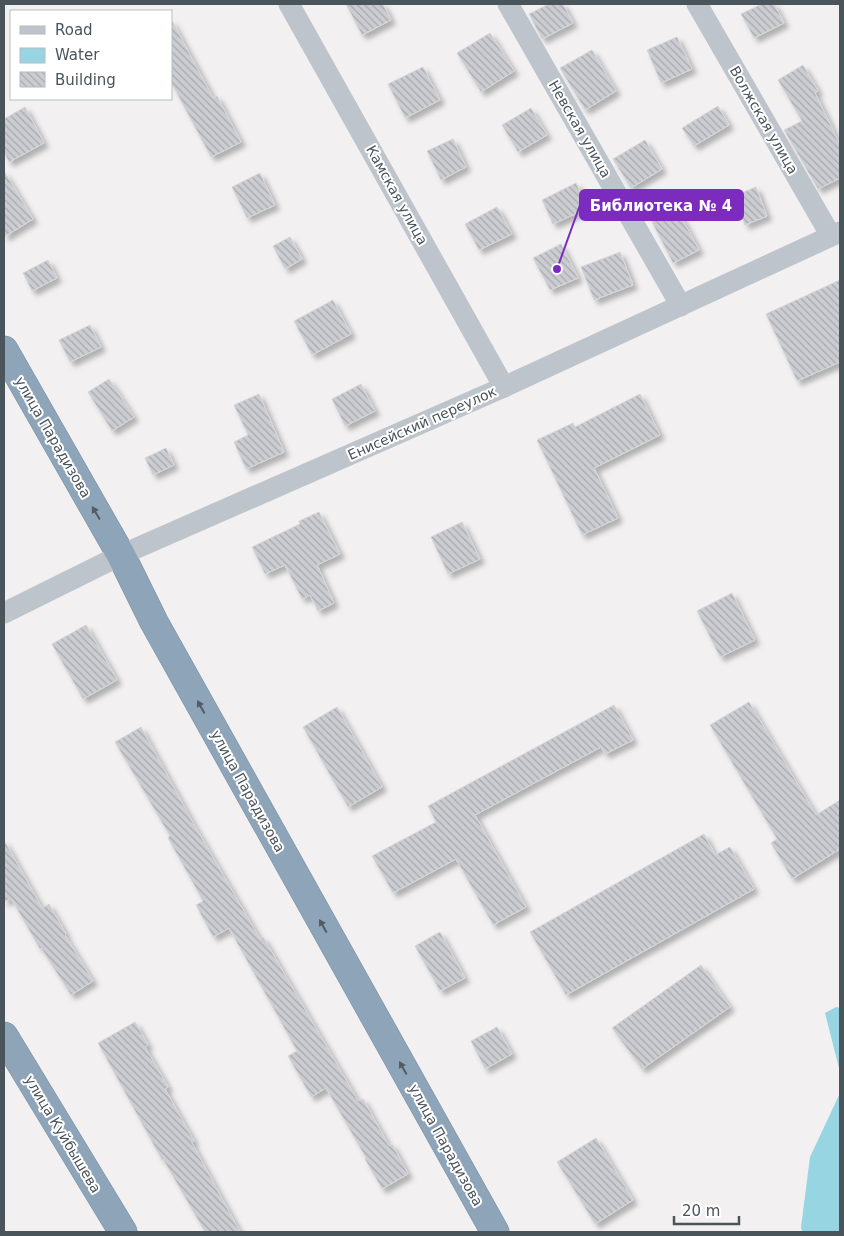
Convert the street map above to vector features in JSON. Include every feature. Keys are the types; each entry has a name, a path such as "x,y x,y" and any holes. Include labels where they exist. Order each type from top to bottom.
{"highway":[{"name":"улица Парадизова","path":"4,350 121,555 154,622 495,1232"},
{"name":"улица Куйбышева","path":"4,1036 123,1232"}],"street":[{"name":"Камская улица","path":"289,4 504,387"},
{"name":"Невская улица","path":"508,4 681,306"},
{"name":"Волжская улица","path":"697,4 835,234"},
{"name":"Енисейский переулок","path":"4,613 121,555 504,387 835,234"}],"water":[{"path":"836,1007 840,1008 840,1072 825,1013"},
{"path":"840,1093 840,1232 802,1232 801,1227 810,1157"}],"building":[{"path":"346,4 383,4 391,20 362,35"},
{"path":"549,4 563,4 573,23 542,39 529,14"},
{"path":"762,4 774,4 784,23 754,38 741,14"},
{"path":"172,21 213,98 217,96 241,142 211,157 172,84"},
{"path":"490,33 514,71 481,92 457,53"},
{"path":"677,37 692,69 661,83 647,50"},
{"path":"592,50 616,91 585,110 560,68"},
{"path":"803,65 818,91 815,93 840,145 840,178 818,189 784,130 802,121 778,80"},
{"path":"423,67 440,100 405,118 388,84"},
{"path":"718,106 729,125 694,146 682,128"},
{"path":"25,107 44,143 9,162 4,152 4,119"},
{"path":"531,108 547,135 518,152 502,125"},
{"path":"453,139 466,167 441,180 427,151"},
{"path":"645,140 662,169 631,188 613,159"},
{"path":"4,171 33,219 4,237"},
{"path":"260,173 275,205 247,218 232,187"},
{"path":"576,183 588,208 553,224 542,200"},
{"path":"756,187 767,216 745,225 734,196"},
{"path":"497,207 512,234 479,250 465,224"},
{"path":"676,207 699,250 673,263 651,220"},
{"path":"290,237 302,259 285,269 273,246"},
{"path":"561,244 578,278 550,290 533,258"},
{"path":"620,252 633,285 594,300 581,267"},
{"path":"48,260 57,278 32,291 23,273"},
{"path":"840,280 840,362 797,381 766,314"},
{"path":"333,300 351,334 312,355 294,321"},
{"path":"90,325 101,347 70,362 59,340"},
{"path":"109,379 134,417 112,431 88,392"},
{"path":"361,384 375,411 345,426 332,399"},
{"path":"259,394 284,452 246,469 234,442 248,435 234,405"},
{"path":"640,394 660,435 594,468 618,518 582,535 537,440 573,423 575,427"},
{"path":"166,448 174,465 153,475 145,458"},
{"path":"319,512 340,554 317,565 334,603 318,611 310,595 302,599 285,565 265,574 252,547 300,524 299,521"},
{"path":"462,522 480,559 448,574 431,537"},
{"path":"732,593 755,640 720,657 697,611"},
{"path":"86,625 117,680 83,699 52,644"},
{"path":"749,702 816,815 840,800 840,849 792,879 771,843 777,839 710,725"},
{"path":"614,705 633,740 605,754 601,747 475,815 526,907 493,925 456,859 393,893 372,856 436,822 428,806"},
{"path":"337,707 382,787 348,807 303,727"},
{"path":"141,727 193,823 260,939 263,937 358,1101 363,1099 389,1146 392,1144 408,1174 382,1189 326,1088 311,1097 288,1056 297,1051 229,928 213,937 196,905 203,901 168,838 170,836 115,742"},
{"path":"704,834 715,855 730,847 754,889 566,995 530,932"},
{"path":"4,840 42,908 49,904 93,981 71,995 40,949 11,898 4,902"},
{"path":"440,932 465,978 440,991 415,946"},
{"path":"701,965 730,1007 642,1069 612,1028"},
{"path":"135,1022 148,1045 145,1047 168,1087 165,1089 194,1141 192,1143 240,1232 205,1232 162,1160 98,1043"},
{"path":"497,1027 512,1054 485,1069 471,1041"},
{"path":"596,1138 633,1200 595,1224 557,1162"}],"place":[{"name":"Библиотека № 4","path":"557,269"}]}
